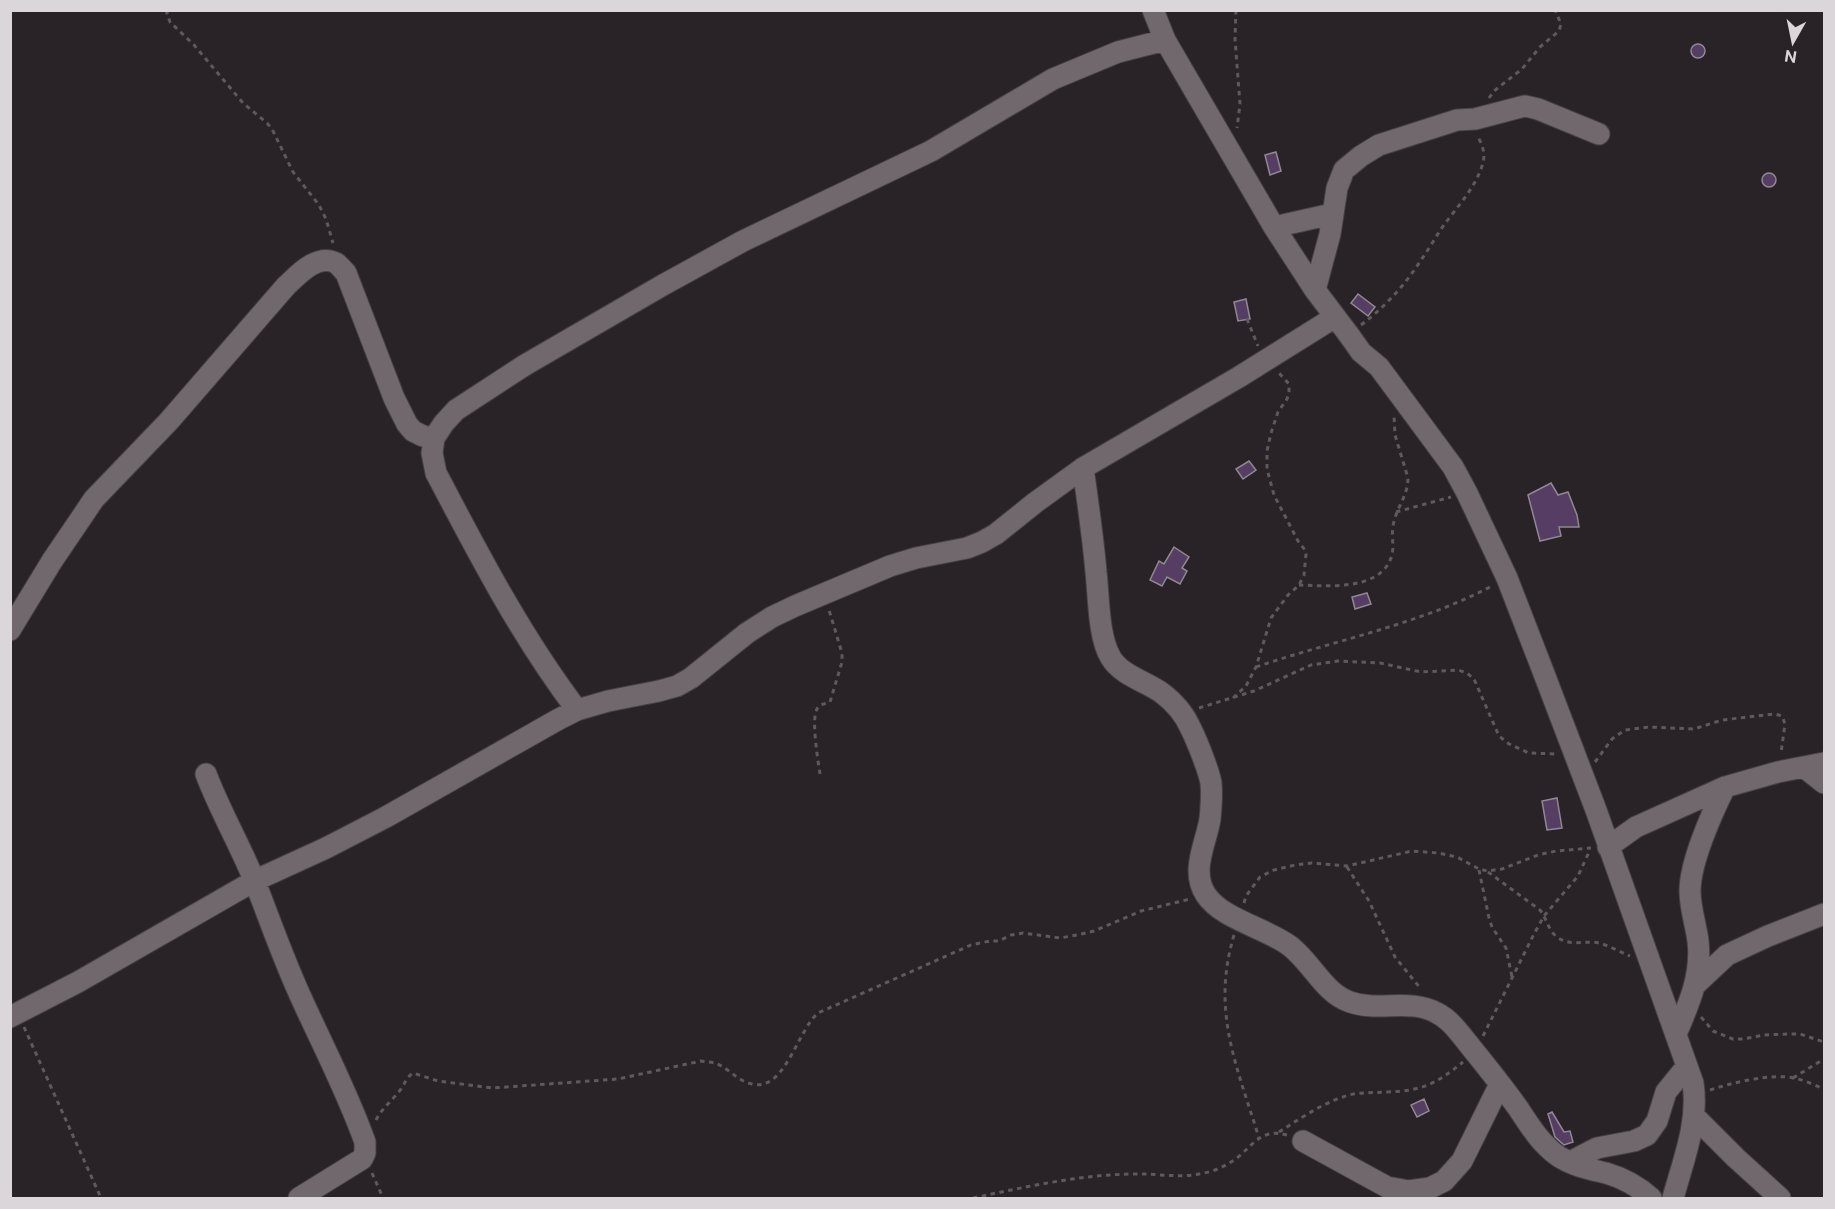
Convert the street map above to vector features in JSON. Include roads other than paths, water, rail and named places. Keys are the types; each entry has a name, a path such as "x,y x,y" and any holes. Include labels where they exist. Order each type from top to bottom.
{"street":[{"path":"1152,10 1165,40 1274,227 1335,317 1362,352 1379,367 1453,467 1507,578 1583,778 1693,1083 1695,1107 1672,1198"},
{"path":"577,710 549,674 506,604 436,473 432,453 435,438 444,423 456,410 525,365 723,252 931,151 1053,79 1118,52 1165,40"},
{"path":"1316,290 1330,234 1336,188 1344,170 1379,145 1466,119 1525,106 1599,134"},
{"path":"1274,227 1332,214"},
{"path":"10,630 52,561 94,500 169,421 286,286 306,268 318,262 326,260 336,263 346,273 394,398 407,424 413,431 423,436 435,438"},
{"path":"14,1015 78,982 254,881 386,817 577,710 677,686 772,617 890,566 916,558 967,548 982,542 996,534 1083,468 1267,360 1335,317"},
{"path":"1083,468 1093,542 1101,631 1111,660 1129,675 1161,692 1181,711 1191,728 1211,783 1210,818 1199,861 1200,879 1206,895 1222,910 1288,944 1300,954 1329,989 1351,1003 1369,1006 1417,1007 1437,1013 1453,1025 1500,1084 1536,1135 1558,1156 1582,1168 1610,1174 1629,1182 1651,1198"},
{"path":"1608,847 1636,827 1725,787 1778,772 1815,766 1824,783"},
{"path":"206,774 254,881 299,993 326,1048 372,1160 362,1159 299,1198"},
{"path":"1676,1034 1692,994 1700,959 1690,890 1693,868 1712,815 1725,787"},
{"path":"1692,994 1727,955 1824,914"},
{"path":"1570,1162 1597,1148 1634,1141 1647,1135 1657,1120 1666,1092 1687,1066"},
{"path":"1303,1141 1387,1187 1409,1191 1430,1188 1444,1181 1462,1161 1500,1084"},
{"path":"1695,1107 1736,1158 1780,1198"}]}
